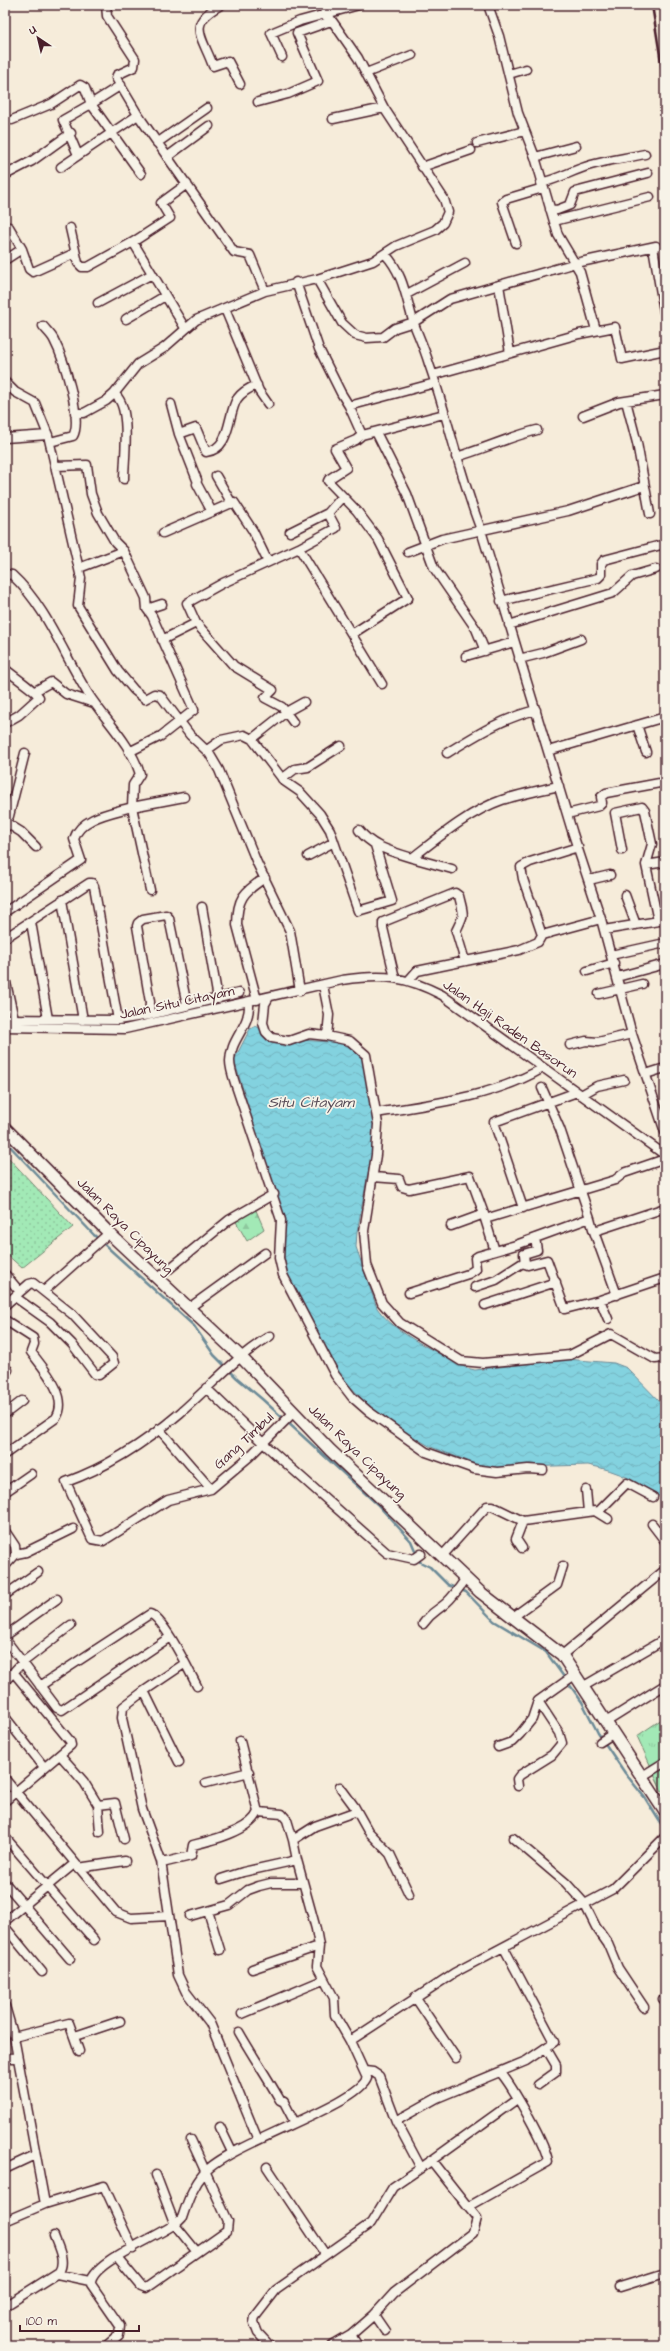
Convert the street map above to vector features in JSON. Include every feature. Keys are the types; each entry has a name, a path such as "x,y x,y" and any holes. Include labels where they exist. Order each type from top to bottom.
{"main road":[{"name":"Jalan Raya Cipayung","path":"5,1128 107,1235 240,1356 292,1415 443,1555 463,1582 513,1617 562,1655 569,1679 584,1686 606,1722 606,1738 641,1777 665,1812"}],"street":[{"path":"106,5 107,16 135,59 134,66 116,77 138,115 234,252 248,253 252,257 264,291"},
{"path":"221,5 208,13 199,24 198,31 214,66 228,61 240,84"},
{"path":"75,414 84,413 97,407 114,394 138,364 164,348 185,328 204,317 264,291 296,282 317,279 364,264 385,254 396,246 435,230 447,216 448,212 444,199 384,108 350,46 328,18 320,5"},
{"path":"258,102 288,94 318,81 297,33 359,5"},
{"path":"488,5 509,74 518,113 535,157 542,185 565,250 576,263 587,291 596,330"},
{"path":"282,57 270,34 328,18"},
{"path":"366,74 412,55"},
{"path":"509,74 526,69"},
{"path":"12,120 51,104 80,85 85,88 91,104 140,174"},
{"path":"78,155 71,134 64,123 65,118 121,85"},
{"path":"157,143 207,108"},
{"path":"333,119 384,108"},
{"path":"61,167 110,132 138,115"},
{"path":"167,157 209,126"},
{"path":"477,143 525,131"},
{"path":"5,175 32,161 71,134"},
{"path":"535,157 576,146"},
{"path":"422,167 471,150"},
{"path":"516,243 502,202 506,199 558,179 573,171 597,163 645,154"},
{"path":"550,209 557,210 570,205 575,192 648,173"},
{"path":"70,228 78,263 82,266 88,267 133,242 170,218 158,205 187,184"},
{"path":"554,221 650,197"},
{"path":"9,227 22,249 29,269 33,272 75,253"},
{"path":"133,242 185,328"},
{"path":"317,279 342,324 355,335 378,339 395,328 450,299 576,263 655,246 665,317"},
{"path":"5,260 22,249"},
{"path":"385,254 394,264 407,294 413,318 434,379 456,456 601,919 632,1034 665,1130"},
{"path":"407,294 466,263"},
{"path":"98,303 152,274"},
{"path":"296,282 319,349 349,406 362,435"},
{"path":"499,285 510,353"},
{"path":"126,319 165,296"},
{"path":"225,309 257,385 268,404"},
{"path":"5,438 49,439 73,436 75,414 63,362 54,339 43,326"},
{"path":"349,406 510,353 596,330 615,327 622,359 665,350"},
{"path":"5,382 15,392 35,403 49,439 71,542 81,578 78,606 118,671 142,698 160,695 190,735 207,750 228,788 265,878 290,931 300,990"},
{"path":"179,434 196,428 206,452 218,447 225,435 238,397 247,389 257,385"},
{"path":"114,394 122,401 125,420 124,479"},
{"path":"583,416 626,401 665,395"},
{"path":"626,401 637,443 650,514"},
{"path":"171,404 179,434 197,482 212,512"},
{"path":"352,634 408,598 378,539 357,511 328,482 329,479 346,468 335,449 356,440 362,435 444,414"},
{"path":"456,456 490,447 508,438 537,430"},
{"path":"376,432 407,494 427,544 434,568 476,629 485,650"},
{"path":"55,466 87,465 91,494 98,513 115,542 124,551 146,598 147,610 152,616 194,710 180,723 155,739 129,752"},
{"path":"216,476 231,502 234,502 241,510 268,562"},
{"path":"408,552 441,539 568,511 644,486"},
{"path":"290,532 328,513 342,497"},
{"path":"163,532 212,512 231,502"},
{"path":"293,722 282,707 265,698 273,690 234,666 196,623 187,603 223,583 299,548 336,528 328,513"},
{"path":"501,601 598,578 601,575 601,564 604,560 665,544"},
{"path":"299,548 322,588 382,684"},
{"path":"79,568 124,551"},
{"path":"509,625 613,593 632,576 656,569"},
{"path":"6,572 12,575 28,593 54,632 94,703 129,752 140,774 133,785 132,807 150,890"},
{"path":"147,610 162,604"},
{"path":"162,640 196,623"},
{"path":"519,659 543,653 581,639"},
{"path":"466,656 514,642"},
{"path":"5,668 20,682 35,691 40,697 19,715 5,724"},
{"path":"35,691 48,683 54,682 66,694 94,703"},
{"path":"252,739 286,712 304,702"},
{"path":"447,753 493,725 518,715 536,710"},
{"path":"548,751 665,717"},
{"path":"637,725 646,752"},
{"path":"207,750 225,739 244,734 252,739 282,779 300,792 320,814 334,842 358,911 392,901 375,846"},
{"path":"282,779 295,770 308,767 341,746"},
{"path":"25,753 9,816 5,822 21,832 36,846"},
{"path":"567,814 599,806 602,804 601,796 606,793 665,782"},
{"path":"412,858 489,806 516,796 559,786"},
{"path":"5,911 81,860 74,839 79,828 100,817 132,807 184,797"},
{"path":"604,930 661,920 646,865 652,844 645,811 642,807 615,813 622,850"},
{"path":"359,830 375,846 452,869"},
{"path":"308,856 334,842"},
{"path":"542,935 523,880 521,867 530,862 578,848"},
{"path":"646,865 665,862"},
{"path":"589,880 610,875"},
{"path":"265,878 244,894 238,903 237,925 260,999 262,1020 266,1032 272,1038 289,1041 309,1034 350,1041 366,1055 378,1124 373,1177 364,1231 367,1265 382,1303 400,1323 461,1361 483,1363 570,1355 611,1334 654,1359 665,1358"},
{"path":"5,938 89,883 94,886 118,1020"},
{"path":"395,978 383,928 383,922 455,893 459,896 463,913 463,919 456,930 465,961"},
{"path":"625,895 636,924"},
{"path":"62,900 83,1020"},
{"path":"202,907 218,999"},
{"path":"150,1015 150,1002 137,926 138,923 144,919 166,915 170,918 187,1005"},
{"path":"409,980 417,971 531,946 538,942 542,935 601,919"},
{"path":"31,922 48,1018"},
{"path":"611,955 665,943"},
{"path":"587,972 614,963"},
{"path":"617,976 665,964"},
{"name":"Jalan Haji Raden Basorun","path":"300,990 365,977 409,980 442,995 665,1155"},
{"path":"5,981 14,1019"},
{"path":"324,984 329,1015 327,1036"},
{"path":"599,994 642,984"},
{"name":"Jalan Situ Citayam","path":"5,1027 125,1029 300,990"},
{"path":"5,1019 48,1018 118,1020 150,1015 239,993"},
{"path":"260,999 250,1012 235,1044 230,1062 235,1084 274,1194 281,1220 280,1258 283,1275 335,1375 352,1397 368,1411 426,1452 474,1469 498,1472 528,1469 543,1470"},
{"path":"570,1045 586,1041 598,1042 632,1034"},
{"path":"376,1113 489,1091 516,1082 543,1068"},
{"path":"646,1074 665,1068"},
{"path":"523,1208 494,1122 579,1094 597,1086 624,1080"},
{"path":"542,1088 560,1129 593,1229 617,1295"},
{"path":"451,1226 523,1208 615,1180 624,1173 665,1159"},
{"path":"373,1177 399,1179 402,1187 409,1189 470,1176 495,1251"},
{"path":"156,1280 229,1220 274,1194"},
{"path":"593,1229 598,1230 665,1208"},
{"path":"409,1293 468,1274 476,1269 476,1257 536,1238 590,1218"},
{"path":"44,1291 107,1235"},
{"path":"524,1262 524,1254 537,1250 536,1238"},
{"path":"189,1308 265,1253"},
{"path":"524,1262 528,1265 547,1260 565,1309 617,1295 665,1278"},
{"path":"474,1287 496,1280 524,1262"},
{"path":"5,1274 17,1294 50,1322 72,1344 91,1371 99,1375 114,1363 112,1357 72,1314 34,1283 17,1294 5,1305"},
{"path":"484,1305 556,1282"},
{"path":"600,1300 608,1319"},
{"path":"5,1320 32,1338 34,1344 31,1352 51,1380 59,1399 60,1409 56,1418 5,1454"},
{"path":"159,1429 211,1489 168,1500 103,1541 97,1542 92,1539 66,1482 107,1465 159,1429 220,1376 240,1356 270,1336"},
{"path":"206,1388 387,1553 418,1556"},
{"path":"5,1414 22,1401"},
{"name":"Gang Timbul","path":"211,1489 292,1415"},
{"path":"5,1492 32,1474"},
{"path":"598,1512 627,1483 653,1497"},
{"path":"586,1490 588,1512"},
{"path":"443,1555 487,1506 492,1506 511,1517 523,1521 588,1512 598,1512 608,1518"},
{"path":"522,1548 516,1539 523,1521"},
{"path":"652,1524 665,1541"},
{"path":"5,1566 16,1554 26,1552 73,1529"},
{"path":"5,1532 15,1546 16,1554"},
{"path":"513,1617 557,1585 563,1566"},
{"path":"562,1655 665,1570"},
{"path":"5,1594 38,1572"},
{"path":"423,1624 434,1610 442,1606 454,1594 463,1582"},
{"path":"57,1599 5,1638 57,1708 62,1710 170,1637"},
{"path":"40,1686 150,1614 154,1615 170,1637 197,1686"},
{"path":"5,1681 14,1673 22,1662 71,1625"},
{"path":"584,1686 665,1639"},
{"path":"184,1664 144,1691 124,1707 122,1712 142,1809 162,1863 178,1975 186,1992 210,2023 258,2140"},
{"path":"5,1801 44,1767 61,1756 71,1745 70,1741 14,1673"},
{"path":"498,1747 512,1742 532,1718 538,1701 569,1679"},
{"path":"606,1722 665,1685"},
{"path":"144,1691 179,1762"},
{"path":"518,1786 517,1780 520,1775 552,1755 562,1744 559,1733 538,1701"},
{"path":"5,1717 44,1767"},
{"path":"162,1863 191,1856 193,1845 246,1826 256,1817 258,1812 240,1741"},
{"path":"61,1756 84,1782 98,1805 100,1832"},
{"path":"641,1777 665,1762"},
{"path":"206,1783 249,1772"},
{"path":"5,1779 76,1866 119,1914 131,1918 169,1916"},
{"path":"340,1787 368,1831 390,1854 409,1894"},
{"path":"98,1805 115,1803 124,1839"},
{"path":"292,1840 315,1826 356,1811"},
{"path":"90,2280 96,2272 117,2257 176,2224 182,2218 193,2187 206,2171 232,2152 295,2124 358,2090 365,2083 367,2078 350,2041 337,2019 334,1998 323,1980 317,1966 319,1946 316,1929 302,1883 287,1820 282,1814 258,1812"},
{"path":"5,1837 94,1940"},
{"path":"513,1838 566,1883 584,1903 596,1927 608,1944 618,1968 644,2007"},
{"path":"350,2041 414,1997 477,1960 504,1948 584,1903 613,1889 628,1876 664,1838"},
{"path":"221,1879 243,1872 297,1860"},
{"path":"5,1921 47,1885 76,1866 125,1861"},
{"path":"5,1883 70,1959"},
{"path":"190,1916 229,1905 248,1890 259,1886 271,1883 302,1883"},
{"path":"208,1911 220,1950"},
{"path":"5,1927 42,1972"},
{"path":"252,1969 319,1946"},
{"path":"396,2121 437,2098 501,2073 553,2044 553,2039 504,1948"},
{"path":"242,2014 323,1980"},
{"path":"414,1997 456,2058"},
{"path":"5,2006 14,2037 45,2204"},
{"path":"75,2036 120,2021"},
{"path":"14,2037 66,2023 71,2024 79,2051"},
{"path":"240,2032 252,2056 258,2062 280,2100 284,2102 295,2124"},
{"path":"538,2085 556,2072 556,2065 546,2048"},
{"path":"5,2059 17,2057"},
{"path":"364,2071 373,2072 379,2076 396,2121 421,2168"},
{"path":"468,2207 548,2162 545,2151 501,2073"},
{"path":"270,2346 255,2328 255,2317 276,2290 371,2223 393,2187 517,2099"},
{"path":"220,2127 232,2152"},
{"path":"117,2257 141,2286 146,2288 227,2231 229,2226 191,2140"},
{"path":"5,2168 35,2155"},
{"path":"332,2346 351,2335 374,2315 394,2293 473,2233 477,2218 431,2160"},
{"path":"267,2167 325,2254"},
{"path":"156,2175 176,2224 197,2252"},
{"path":"5,2221 45,2204 104,2186 133,2249"},
{"path":"5,2306 57,2274 62,2264 54,2236"},
{"path":"620,2287 665,2273"},
{"path":"57,2274 90,2280"},
{"path":"90,2280 93,2290 120,2326 119,2335 106,2346"},
{"path":"374,2315 385,2331"},
{"path":"351,2335 358,2346"}],"green space":[{"path":"5,1154 73,1227 22,1268 5,1253"},
{"path":"255,1208 264,1229 247,1241 235,1220"},
{"path":"665,1717 665,1798 637,1736"}],"water":[{"name":"Situ Citayam","path":"256,1026 266,1033 300,1040 345,1043 353,1047 364,1058 375,1117 372,1152 357,1232 356,1247 377,1308 385,1318 406,1335 418,1342 466,1368 475,1370 566,1359 614,1363 627,1368 665,1407 665,1500 628,1478 599,1467 588,1465 486,1468 431,1447 400,1429 372,1410 339,1374 289,1279 284,1255 285,1225 234,1060 250,1029"}],"waterway":[{"path":"5,1141 94,1235 194,1326 214,1355 237,1378 377,1504 411,1541 420,1562 430,1567 448,1585 466,1592 494,1621 546,1652 582,1702 598,1733 625,1773 645,1798 665,1830"}],"railway":[{"path":"652,5 665,87"}]}
